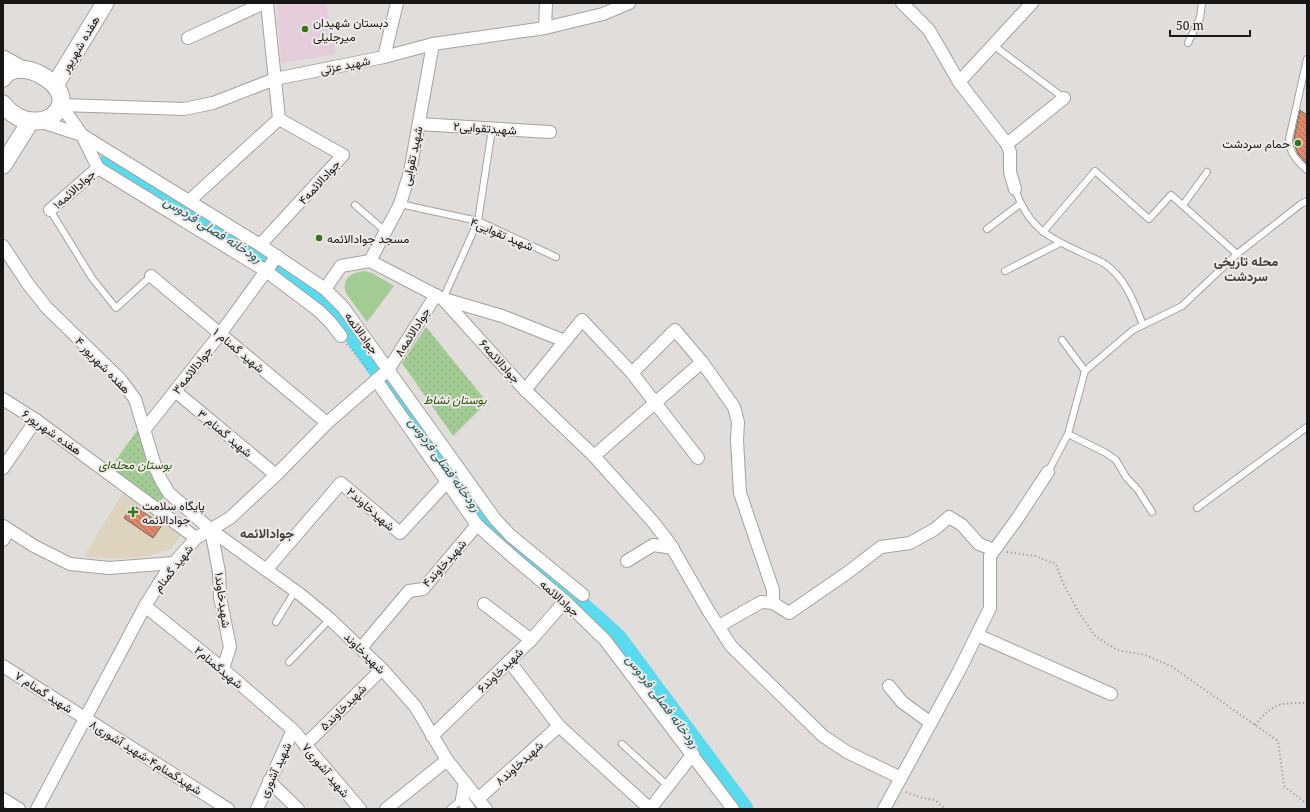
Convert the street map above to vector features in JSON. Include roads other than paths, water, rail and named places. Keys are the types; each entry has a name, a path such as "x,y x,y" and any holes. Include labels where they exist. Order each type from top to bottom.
{"main road":[{"name":"هفده شهریور","path":"55,85 105,3"},
{"path":"5,108 35,121 47,120 56,113 61,106 60,94 55,85 47,78 36,72 8,70"},
{"path":"3,165 35,121"}],"street":[{"path":"188,38 265,3 279,119 189,201"},
{"path":"384,57 397,3"},
{"path":"545,28 546,3"},
{"name":"شهید عزتی","path":"61,106 184,109 213,103 275,79 384,57 433,44 545,28 603,14 629,3"},
{"path":"902,3 929,30 959,82 1007,144 1010,152 1010,172 1015,188"},
{"path":"959,82 1032,3"},
{"name":"شهید تقوایی","path":"370,261 400,204 410,172 433,44"},
{"path":"1007,144 1064,98"},
{"name":"جوادالائمه","path":"61,106 82,135 98,168 266,271 319,311 341,336"},
{"name":"جوادالائمه۴","path":"260,245 343,155 279,119"},
{"name":"جوادالائمه","path":"35,121 82,135 260,245 325,289 343,307 494,519 511,536 583,595"},
{"name":"شهیدتقوایی۲","path":"419,124 550,132"},
{"name":"جوادالائمه۱","path":"50,210 98,168"},
{"name":"هفده شهریور ۴","path":"3,246 28,284 47,308 120,379 135,399 156,469 161,480 169,493 211,530"},
{"name":"جوادالائمه۳","path":"145,429 220,334 277,256"},
{"path":"325,289 341,266 370,261"},
{"name":"جوادالائمه۶","path":"370,261 440,297 525,390 594,456 654,523 673,548 732,646 823,736 899,783"},
{"name":"شهید گمنام ۱","path":"151,276 327,423"},
{"path":"440,297 502,316 564,341"},
{"name":"جوادالائمه۸","path":"376,380 388,370 440,297"},
{"path":"525,390 582,320 632,373 698,458"},
{"path":"632,373 674,330 702,362 734,406 738,422 737,440 740,494 773,590 773,603"},
{"path":"594,456 654,402 702,362"},
{"name":"جوادالائمه","path":"376,380 477,525 565,601 605,640 730,804"},
{"name":"شهید گمنام","path":"37,809 145,606 171,567 196,538 230,518 276,475 327,423 376,380"},
{"name":"شهید گمنام ۳","path":"175,391 276,475"},
{"name":"هفده شهریور۶","path":"3,399 36,420 196,538"},
{"path":"3,468 36,420"},
{"path":"884,809 931,723 990,608 990,556 1048,472"},
{"name":"شهیدخاوند۲","path":"266,570 341,483 400,533 447,482"},
{"path":"719,626 761,602 773,603 788,613 847,572 881,546 910,543 935,529 949,517 962,525 979,544 994,550"},
{"name":"شهیدخاوند۴","path":"361,648 409,591 423,589 477,525"},
{"name":"شهیدخاوند","path":"211,530 295,591 330,619 382,669 415,706 447,760 486,809"},
{"name":"شهیدخاوند۱","path":"211,530 219,572 220,597 230,647 222,669"},
{"path":"4,534 38,554 70,570 107,574 171,567"},
{"path":"627,561 653,545 673,548"},
{"name":"شهیدخاوند۶","path":"432,736 531,640 565,601"},
{"path":"484,604 531,640"},
{"name":"شهیدگمنام۲","path":"145,606 222,669 292,730"},
{"path":"977,635 1111,694"},
{"path":"509,661 559,726 650,809 693,754"},
{"name":"شهید گمنام ۷","path":"3,666 85,719"},
{"name":"شهیدخاوند۵","path":"305,745 382,669"},
{"path":"889,686 902,702 931,723"},
{"name":"شهیدگمنام۴-شهید آشوری۸","path":"85,719 228,809"},
{"name":"شهیدخاوند۸","path":"472,790 559,726"},
{"name":"شهید آشوری۷","path":"292,730 360,809"},
{"name":"شهید آشوری","path":"256,809 292,730"},
{"path":"386,809 447,760"},
{"path":"269,781 298,809"},
{"path":"465,804 472,790"},
{"path":"3,799 19,809"}],"lane":[{"path":"1188,43 1200,18 1202,3"},
{"path":"993,45 1064,98"},
{"path":"1307,59 1288,139 1289,149 1299,164 1307,170"},
{"path":"440,297 478,221 492,129"},
{"path":"1043,232 1095,171 1149,219 1172,195 1237,254"},
{"path":"1183,206 1207,172"},
{"path":"1015,188 1020,204 1030,220 1043,232 1104,264 1120,278 1132,296 1142,325"},
{"path":"1048,472 1068,434 1085,371 1133,330 1182,306 1237,254 1301,204 1307,201"},
{"name":"شهید تقوایی۴","path":"400,204 478,221 556,257"},
{"path":"987,229 1020,204"},
{"path":"355,205 385,232"},
{"path":"50,210 92,278 116,308 151,276"},
{"path":"1005,272 1060,242"},
{"path":"1062,340 1085,371"},
{"path":"1197,508 1307,427"},
{"path":"1068,434 1106,453 1116,460 1126,477 1138,490 1152,512"},
{"path":"276,622 295,591"},
{"path":"289,662 330,619"},
{"path":"622,744 668,786"},
{"path":"450,809 465,804"}],"waterway":[{"name":"رودخانه فصلی فردوس","path":"108,163 276,268 327,303 338,313 455,480 494,529 618,639 744,809"}],"place":[{"name":"دبستان شهیدان میرجلیلی","path":"305,29"},
{"name":"حمام سردشت","path":"1298,143"},
{"name":"مسجد جوادالائمه","path":"319,238"},
{"name":"پایگاه سلامت جوادالائمه","path":"133,512"}],"district":[{"name":"محله تاریخی سردشت","path":"1246,268"},
{"name":"جوادالائمه","path":"267,533"}],"park label":[{"name":"بوستان نشاط","path":"455,399"},
{"name":"بوستان محله‌ای","path":"135,464"}]}
